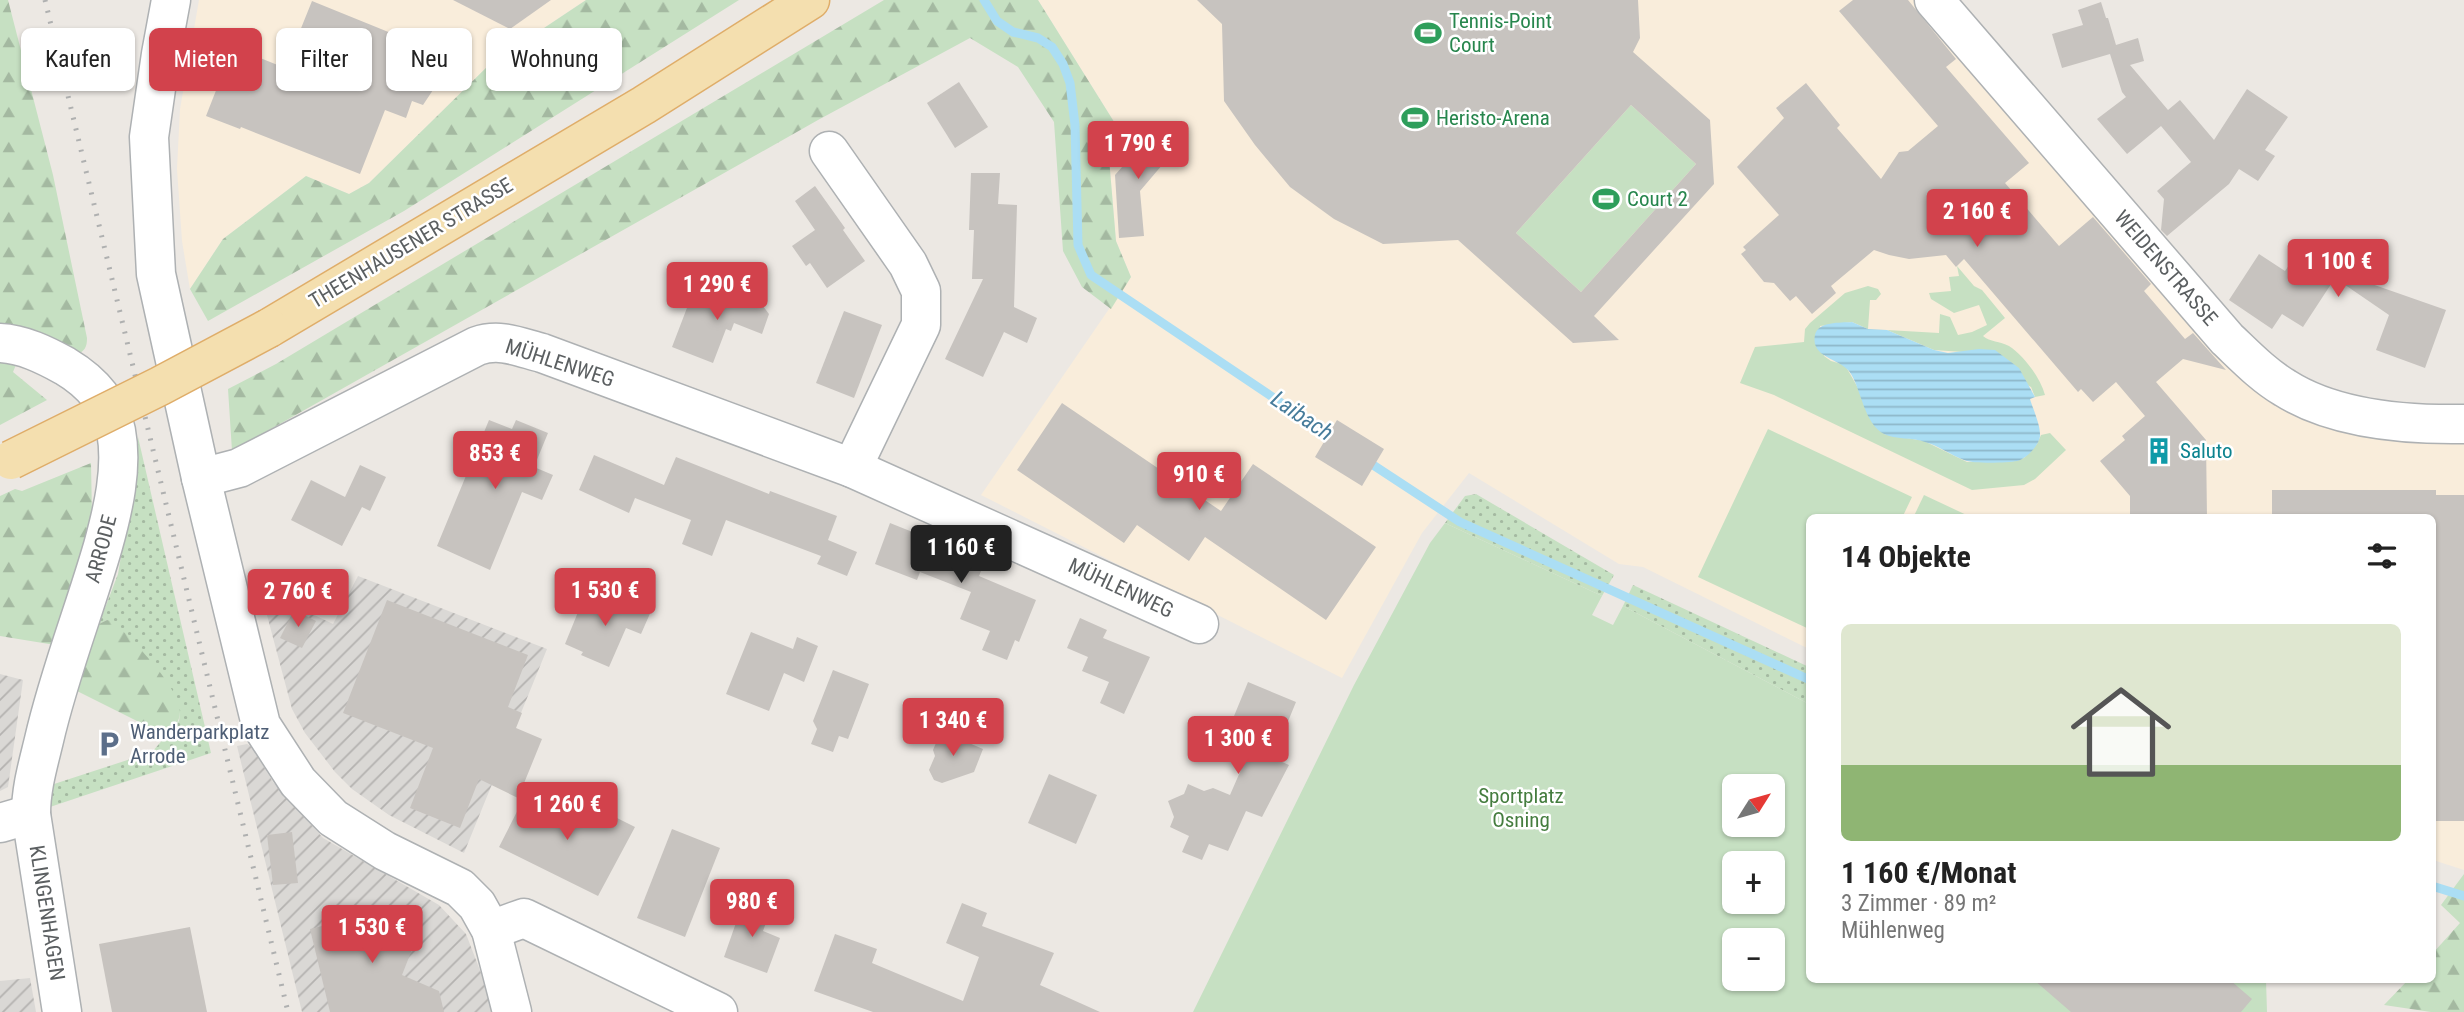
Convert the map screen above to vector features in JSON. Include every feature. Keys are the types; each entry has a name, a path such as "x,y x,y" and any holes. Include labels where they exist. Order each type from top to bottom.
{"main road":[{"name":"THEENHAUSENER STRASSE","path":"6,462 160,386 269,328 644,105 810,0"}],"street":[{"path":"171,0 160,54 149,137 156,274 201,478 261,725 298,782 332,818 385,851 460,888 477,905 491,930 512,1012"},
{"name":"WEIDENSTRASSE","path":"1934,0 2227,339 2257,368 2286,389 2320,404 2356,414 2424,425 2464,424"},
{"path":"829,151 908,264 921,291 921,325 852,468"},
{"name":"MÜHLENWEG","path":"201,478 239,468 477,346 491,341 503,342 542,353 852,468 1199,624"},
{"name":"ARRODE","path":"0,343 13,344 48,357 77,374 104,398 116,430 118,467 111,515 47,725 32,790 16,818"},
{"name":"KLINGENHAGEN","path":"16,818 62,1012"},
{"path":"491,930 524,918 718,1012"}],"shaded area":[{"path":"199,0 586,0 544,28 486,28 486,68 472,82 472,28 386,28 386,91 463,91 369,183 349,194 306,176 223,239 190,289 182,241 177,169 183,91 262,91 262,28 194,28"},
{"path":"1038,0 1919,0 2219,354 2464,438 2464,870 2436,861 2436,514 1806,514 1806,648 1643,567 1619,564 1469,473 1422,533 1342,678 981,495 1131,277 1116,241 1109,158 1116,125"},
{"path":"358,576 547,649 464,853 389,815 352,789 305,733 292,709 260,589 333,624"},
{"path":"0,674 23,680 8,787 0,791"},
{"path":"247,744 252,747 273,782 323,838 439,905 466,934 496,1012 302,1012 237,746"},
{"path":"30,978 36,1012 0,1012 0,981"}],"green space":[{"path":"0,0 8,0 21,51 21,91 31,91 53,175 87,344 82,352 76,355 27,338 13,372 47,400 0,425"},
{"path":"586,0 739,0 622,74 622,28 544,28"},
{"path":"884,0 1038,0 1116,125 1109,158 1116,241 1131,277 1111,309 1082,287 1063,251 1054,122 1018,67 970,38 818,120 232,451 228,389 276,364"},
{"path":"486,68 486,91 595,91 404,211 208,321 190,289 223,239 306,176 349,194 369,183 463,91 472,91 472,82"},
{"name":"Court 2","path":"1631,105 1696,164 1581,292 1516,233"},
{"path":"1957,266 2005,318 1983,336 2009,346 2020,355 2035,374 2045,395 2035,397 2031,387 1963,352 1934,350 1887,330 1939,333 1940,314 1950,317 1958,335 1987,325 1979,305 1954,313 1931,299 1929,293 1951,291 1949,277 1959,276"},
{"path":"1868,286 1878,289 1881,294 1876,300 1870,300 1868,329 1852,322 1820,326 1824,356 1845,365 1884,434 1924,441 1967,462 2016,461 2024,458 2037,444 2041,435 2050,433 2066,450 2035,479 2024,485 1972,490 1774,395 1740,383 1755,347 1804,342 1805,329 1810,323 1845,293"},
{"path":"1768,429 1912,497 1904,514 1806,514 1806,628 1698,577"},
{"path":"138,437 211,753 50,807 51,785 152,752 179,721 180,713 107,620 99,624 118,574"},
{"path":"91,463 92,514 55,645 0,636 0,496 15,489 22,491"},
{"path":"1476,494 1614,575 1602,596 1445,523 1465,496"},
{"path":"1924,495 1964,514 1915,514"},
{"name":"Sportplatz Osning","path":"1445,523 1602,596 1592,615 1613,625 1623,606 1806,702 1806,983 2266,983 2267,1012 1193,1012 1354,685 1430,543"},
{"path":"1633,585 1806,666 1806,702 1623,606"},
{"path":"107,620 114,622 143,652 172,690 178,702 180,716 167,736 75,690 94,632 99,624"},
{"path":"2464,874 2464,1012 2431,1012 2384,1005 2405,983 2436,983 2436,950 2460,923 2441,905"}],"water":[{"path":"1852,322 1868,329 1887,330 1934,350 1948,353 1995,350 2019,368 2035,397 2030,399 2040,430 2036,446 2017,461 1975,462 1964,460 1920,440 1884,434 1872,423 1851,374 1822,354 1815,343 1815,335 1820,327"}],"building":[{"path":"453,0 551,0 508,28"},
{"name":"Heristo-Arena","path":"1197,0 1638,0 1640,38 1633,52 1710,120 1714,184 1594,316 1619,340 1573,343 1458,240 1383,244 1334,219 1290,187 1255,145 1224,101 1222,24","holes":["1631,105 1696,164 1581,292 1516,233"]},
{"path":"1853,0 1908,0 1956,59 1946,67 2029,163 2005,183 2059,246 2093,217 2151,284 2144,291 2185,339 2193,333 2226,370 2183,359 2156,382 2206,440 2207,514 2130,514 2130,496 2100,461 2125,440 2122,436 2145,416 2116,382 2093,402 2081,389 2078,392 1964,259 1956,267 1946,255 1909,259 1874,250 1831,286 1836,293 1812,314 1796,296 1790,301 1774,283 1764,282 1741,254 1746,250 1743,247 1779,215 1737,167 1784,118 1776,108 1806,83 1840,125 1837,128 1881,179 1899,152 1908,151 1938,126 1839,11"},
{"path":"312,1 386,31 386,91 432,91 423,105 412,101 406,118 385,110 360,174 206,116 216,91 262,91 262,59 276,64 276,91 372,91 372,28 301,28"},
{"path":"2101,2 2116,45 2138,38 2144,61 2130,65 2168,110 2180,100 2214,140 2247,89 2288,117 2265,150 2275,156 2258,181 2239,169 2229,184 2167,236 2161,230 2164,199 2157,191 2191,162 2161,126 2127,154 2097,119 2126,97 2110,54 2062,68 2052,34 2083,25 2078,10"},
{"path":"959,82 988,127 955,148 927,103"},
{"path":"1143,130 1148,134 1151,130 1174,151 1140,191 1144,236 1119,238 1115,175 1130,158 1124,153"},
{"path":"971,173 1000,173 998,204 1017,205 1014,307 1037,318 1027,343 1004,332 983,377 945,359 983,279 972,279 974,230 969,230"},
{"path":"815,186 865,261 827,288 810,263 806,266 792,246 815,230 795,201"},
{"path":"2336,242 2375,268 2366,282 2446,310 2425,368 2376,350 2389,315 2335,278 2303,327 2282,314 2272,329 2229,300 2259,254 2285,271 2303,245 2325,260"},
{"path":"695,287 733,302 750,289 769,314 762,334 734,323 731,331 726,329 713,363 672,347"},
{"path":"844,311 882,325 854,398 816,383"},
{"path":"1062,403 1221,511 1253,464 1376,547 1326,620 1205,537 1189,561 1137,525 1124,543 1017,470"},
{"path":"489,420 512,429 516,420 548,433 534,467 553,475 542,500 522,492 490,570 437,546"},
{"path":"1337,420 1384,449 1362,486 1315,457"},
{"path":"594,455 664,485 676,457 769,494 770,491 837,516 828,540 857,552 847,576 817,564 821,556 726,520 712,556 682,544 691,520 635,498 629,513 579,490"},
{"path":"360,465 386,477 370,511 362,507 342,546 291,520 311,480 345,497"},
{"path":"2272,490 2436,490 2436,495 2464,495 2464,821 2436,821 2436,514 2272,514"},
{"path":"890,523 985,561 979,576 1036,600 1019,642 1015,640 1007,660 982,650 990,631 960,619 971,592 920,572 917,580 875,564"},
{"path":"585,595 621,610 626,598 652,609 641,634 626,628 609,667 581,655 583,652 565,644"},
{"path":"387,600 528,655 508,707 522,713 516,728 542,739 518,798 479,779 460,828 410,808 433,748 343,713"},
{"path":"294,610 316,621 302,648 280,638"},
{"path":"1080,618 1107,630 1103,638 1150,657 1124,714 1100,703 1109,682 1082,671 1088,657 1067,648"},
{"path":"751,632 793,649 797,637 818,646 804,682 784,673 769,711 726,694"},
{"path":"833,670 869,684 848,739 839,736 833,752 811,744 817,729 813,721"},
{"path":"1248,682 1296,702 1273,758 1289,765 1262,817 1246,811 1228,851 1209,844 1202,860 1182,852 1189,836 1170,827 1174,817 1168,801 1184,794 1188,784 1204,791 1213,788 1230,795 1250,749 1225,738"},
{"path":"941,731 983,749 974,772 942,783 934,780 929,770"},
{"path":"1049,774 1097,795 1076,844 1028,823"},
{"path":"528,790 595,822 601,810 635,827 598,896 499,847"},
{"path":"672,829 720,848 685,937 637,918"},
{"path":"292,832 298,883 273,885 267,835"},
{"path":"744,900 771,909 763,931 780,938 767,973 724,957"},
{"path":"962,903 987,913 982,926 1054,953 1040,985 1100,1012 873,1012 814,991 835,934 877,949 872,963 963,1001 979,957 946,943"},
{"path":"395,908 422,924 402,975 439,991 444,1012 330,1012 310,929"},
{"path":"190,927 207,1012 112,1012 99,944"},
{"path":"2037,983 2233,983 2252,999 2241,1012 2071,1012"}],"waterway":[{"name":"Laibach","path":"984,0 997,21 1013,32 1038,38 1052,47 1063,64 1070,83 1075,125 1078,245 1091,275 1338,441"},
{"name":"Laibach","path":"1367,461 1460,522 1806,678"},
{"name":"Laibach","path":"2436,887 2464,896"}],"railway":[{"path":"45,0 288,1012"}],"place":[{"name":"Tennis-Point Court","path":"1428,33"},
{"name":"Heristo-Arena","path":"1415,118"},
{"name":"Court 2","path":"1606,199"},
{"name":"Saluto","path":"2159,451"},
{"name":"Wanderparkplatz Arrode","path":"109,744"}]}
